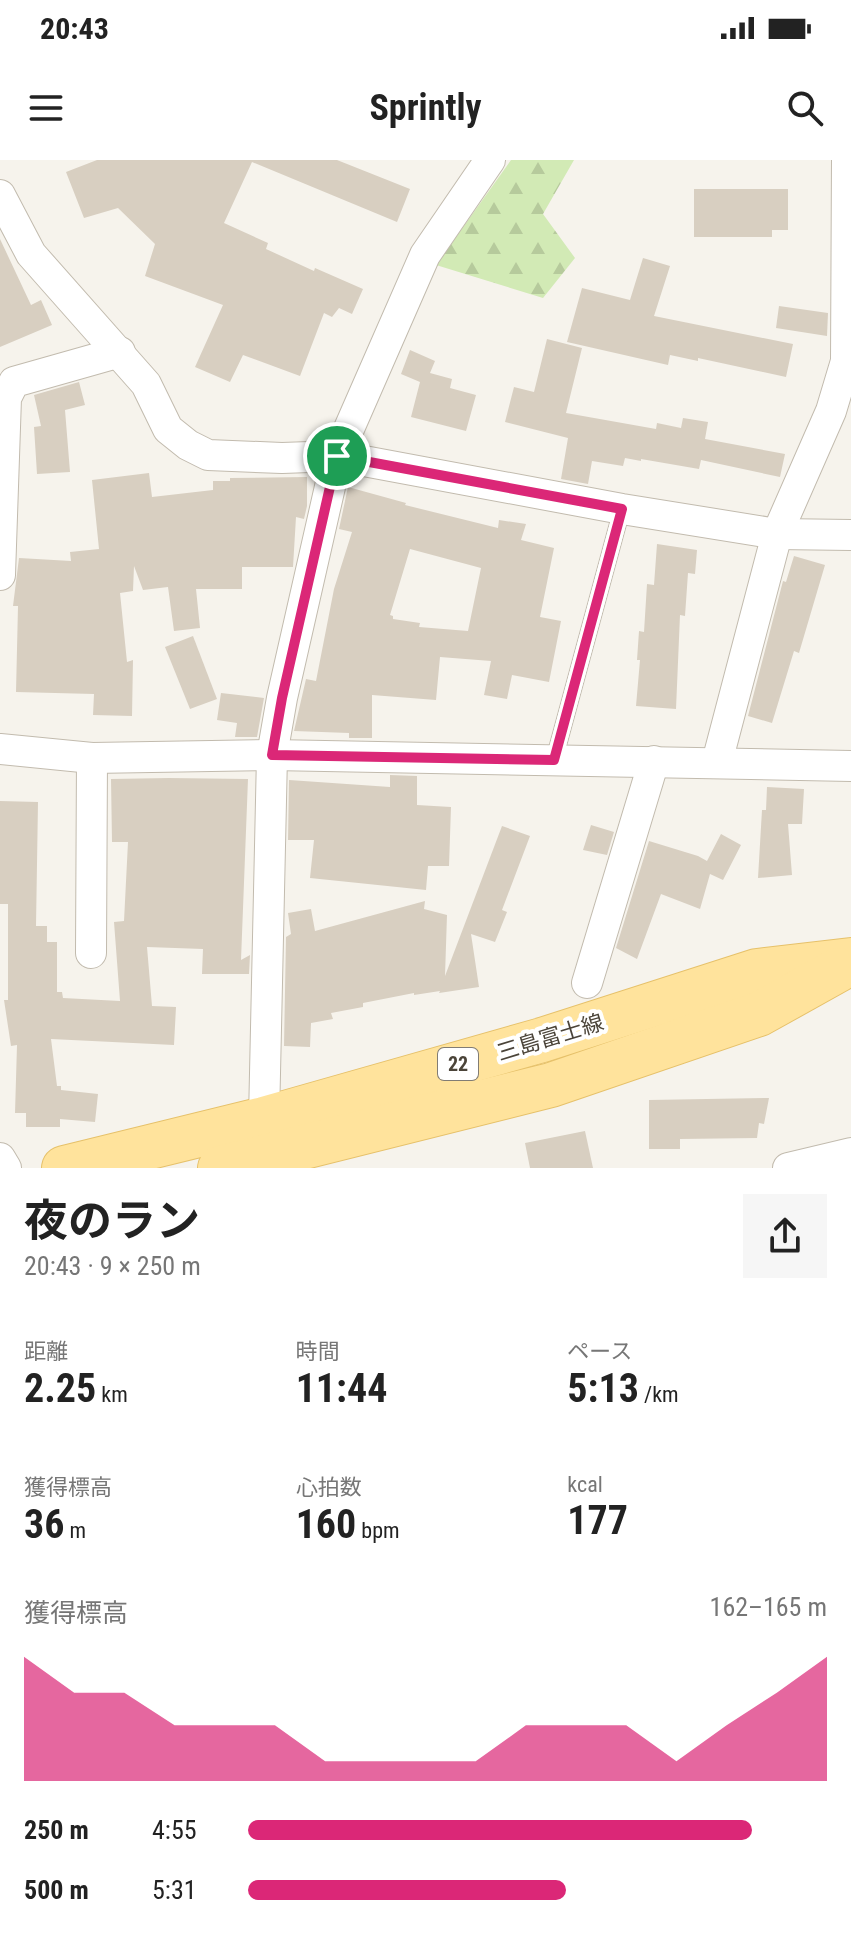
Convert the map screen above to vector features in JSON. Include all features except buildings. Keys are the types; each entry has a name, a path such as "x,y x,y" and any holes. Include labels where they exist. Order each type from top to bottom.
{"main road":[{"name":"三島富士線","path":"64,1168 250,1153 551,1085 759,1014 851,962"}],"street":[{"path":"250,1153 272,755 337,456 425,255 490,160"},
{"path":"717,762 777,534 831,411 846,361 847,160"},
{"path":"0,195 31,254 146,384 168,429 188,445 208,455 282,458 337,456 622,509 777,534 851,535"},
{"path":"0,575 3,398 14,382 120,352"},
{"path":"0,749 92,758 272,755 851,766"},
{"path":"91,953 92,758"},
{"path":"587,983 654,761"},
{"path":"788,1168 851,1153"},
{"path":"0,1158 6,1168"}],"lane":[{"path":"554,760 622,509"}],"green space":[{"path":"511,160 574,160 543,214 575,258 543,298 436,265"}],"route":[{"path":"337,456 622,509 554,760 272,755 337,456"}]}
